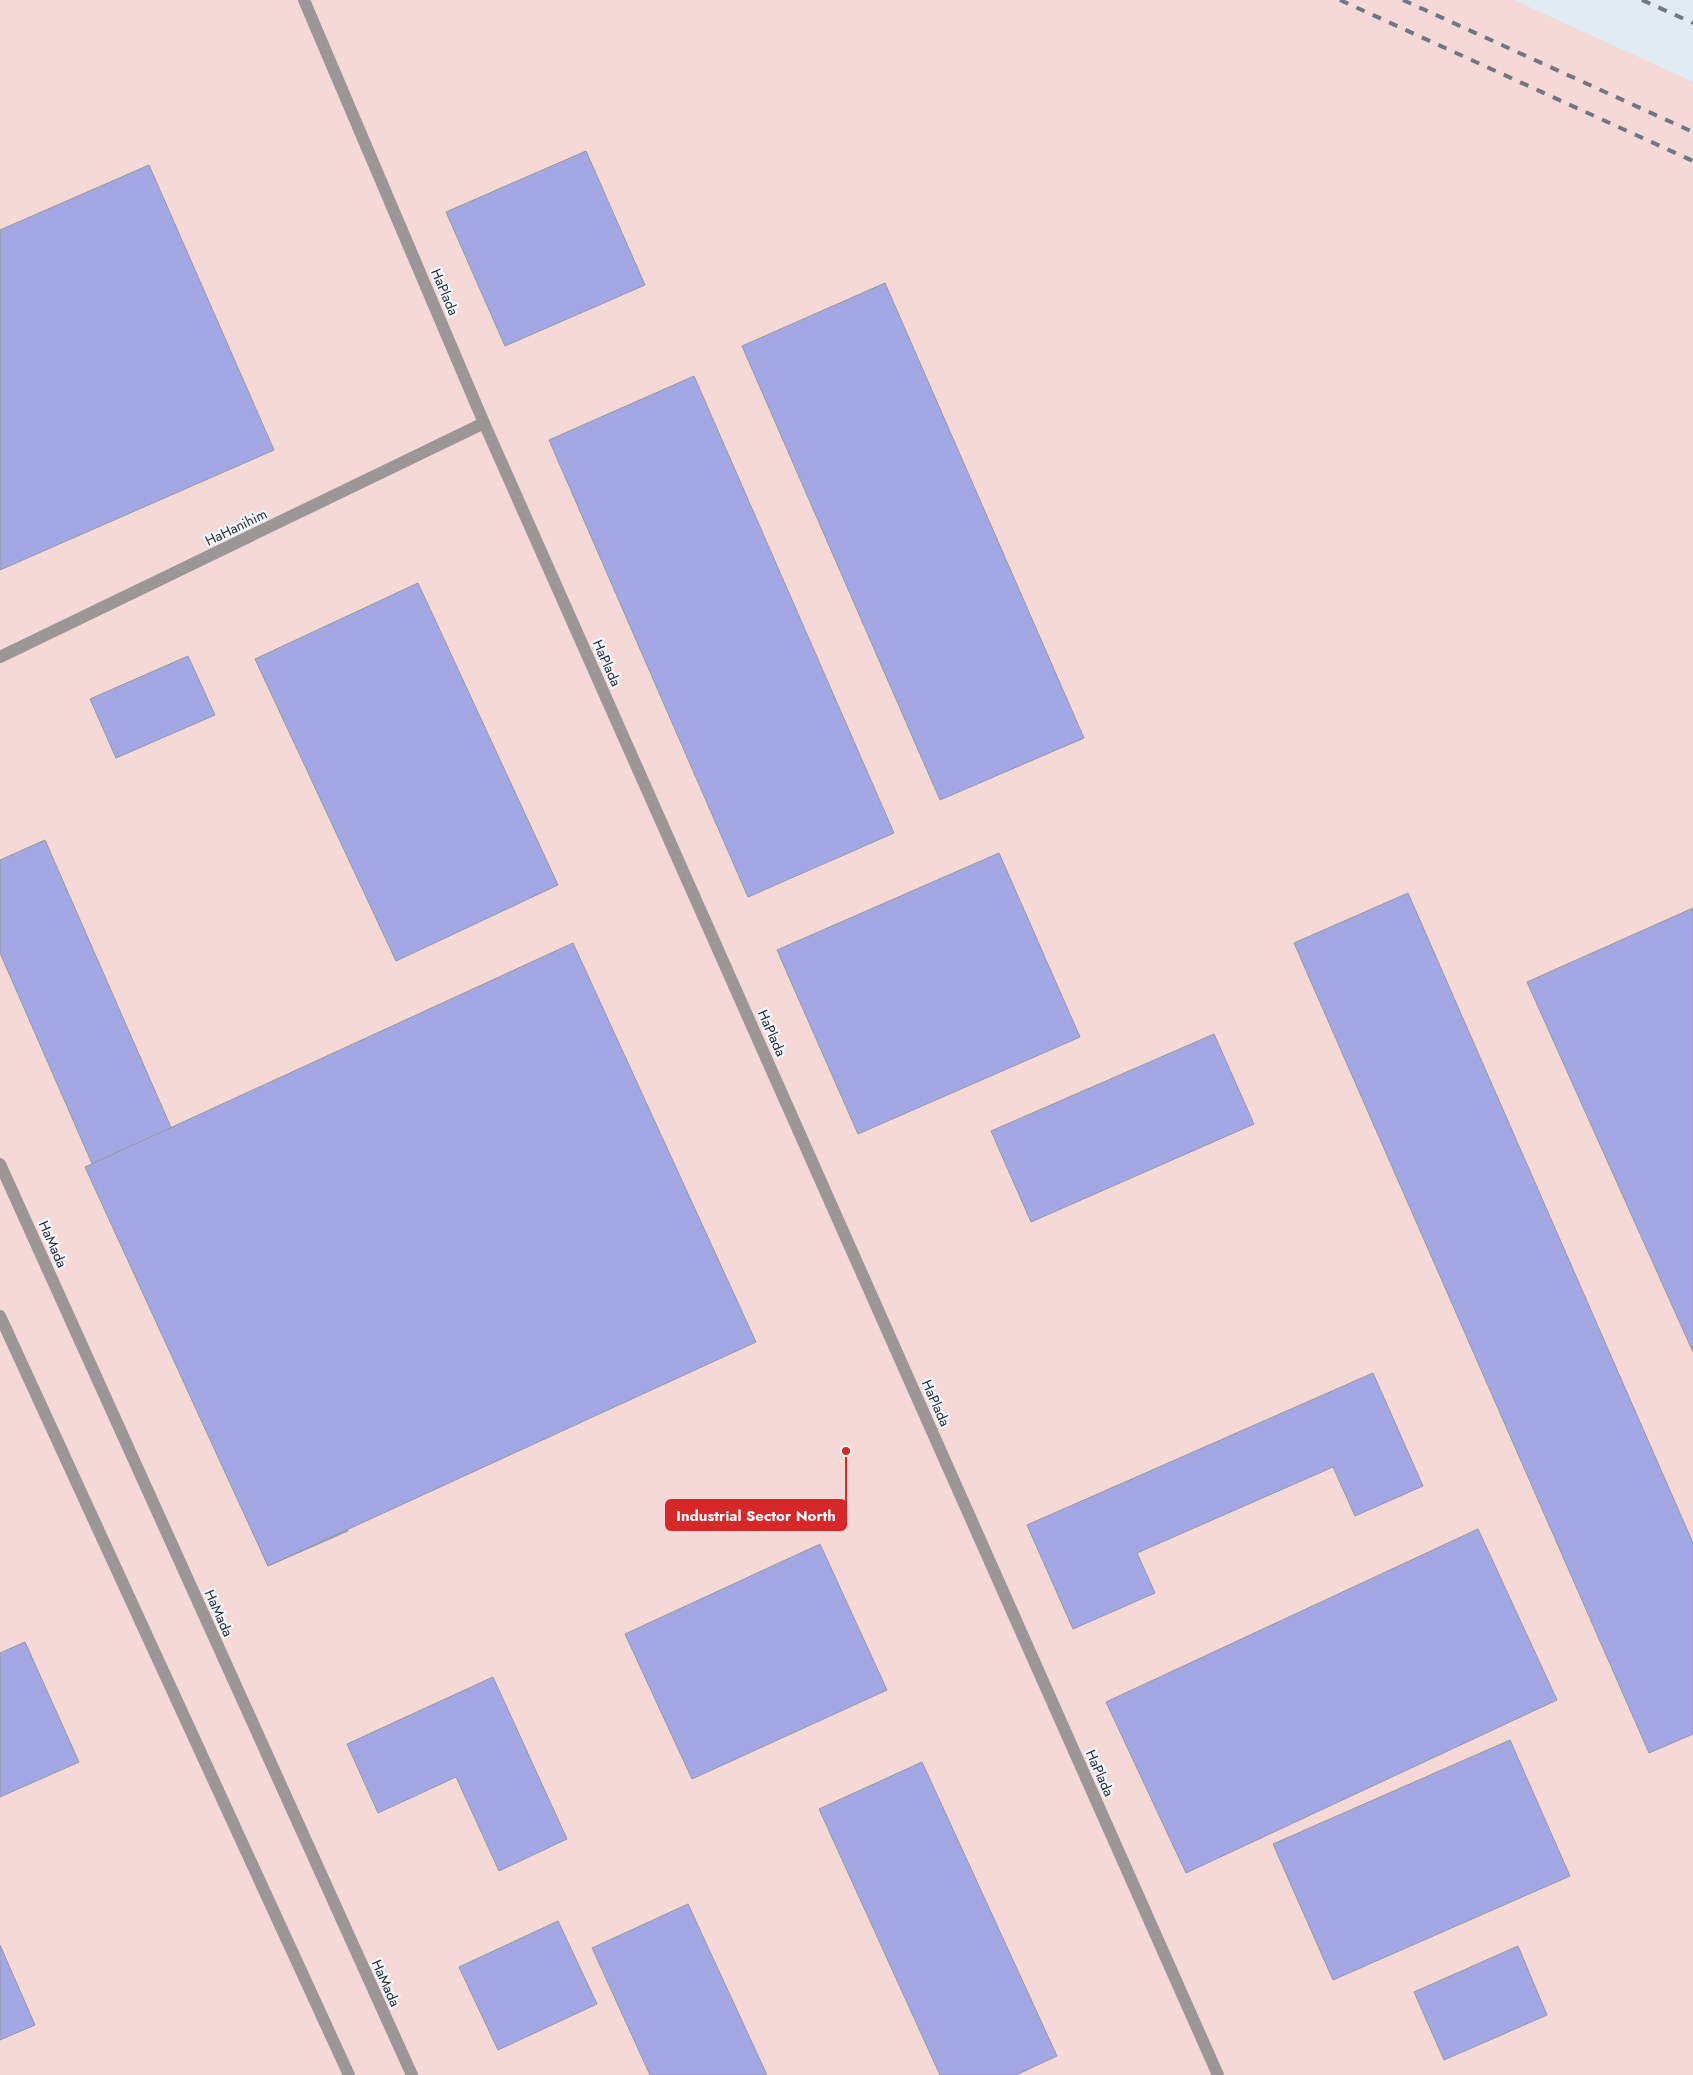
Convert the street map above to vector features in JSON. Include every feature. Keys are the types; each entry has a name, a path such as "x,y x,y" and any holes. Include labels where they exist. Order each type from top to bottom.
{"street":[{"name":"HaPlada","path":"304,0 484,423 1218,2075"},
{"name":"HaHanihim","path":"0,657 484,423"},
{"name":"HaMada","path":"0,1164 412,2075"},
{"path":"0,1316 350,2075"}],"shaded area":[{"path":"0,0 1514,0 1693,82 1693,2075 0,2075"}],"building":[{"path":"586,151 645,285 505,346 446,212"},
{"path":"149,165 274,450 0,570 0,230"},
{"path":"885,283 1084,738 940,800 742,346"},
{"path":"694,376 894,833 748,897 549,440"},
{"path":"418,583 558,885 396,961 255,659"},
{"path":"188,656 215,715 116,758 90,699"},
{"path":"45,840 348,1531 268,1566 0,953 0,860"},
{"path":"999,853 1080,1037 858,1134 777,950"},
{"path":"1408,893 1693,1543 1693,1734 1649,1753 1294,943"},
{"path":"1693,908 1693,1352 1527,982"},
{"path":"573,943 756,1342 268,1566 85,1167"},
{"path":"1214,1034 1254,1124 1031,1222 991,1131"},
{"path":"1373,1373 1423,1486 1355,1516 1333,1467 1137,1553 1155,1593 1073,1629 1027,1525"},
{"path":"1478,1529 1557,1700 1186,1873 1106,1702"},
{"path":"820,1544 887,1690 692,1779 625,1634"},
{"path":"25,1642 79,1762 0,1797 0,1653"},
{"path":"493,1677 567,1839 499,1871 456,1777 378,1813 347,1744"},
{"path":"1510,1740 1570,1876 1333,1980 1273,1844"},
{"path":"922,1762 1057,2056 1016,2075 940,2075 819,1809"},
{"path":"688,1904 767,2075 650,2075 592,1948"},
{"path":"558,1921 597,2004 498,2050 459,1967"},
{"path":"0,1945 35,2025 0,2040"},
{"path":"1518,1946 1547,2015 1444,2060 1414,1992"}],"railway":[{"path":"1340,0 1693,161"},
{"path":"1403,0 1693,132"},
{"path":"1642,0 1693,23"}],"place":[{"name":"Industrial Sector North","path":"846,1451"}]}
